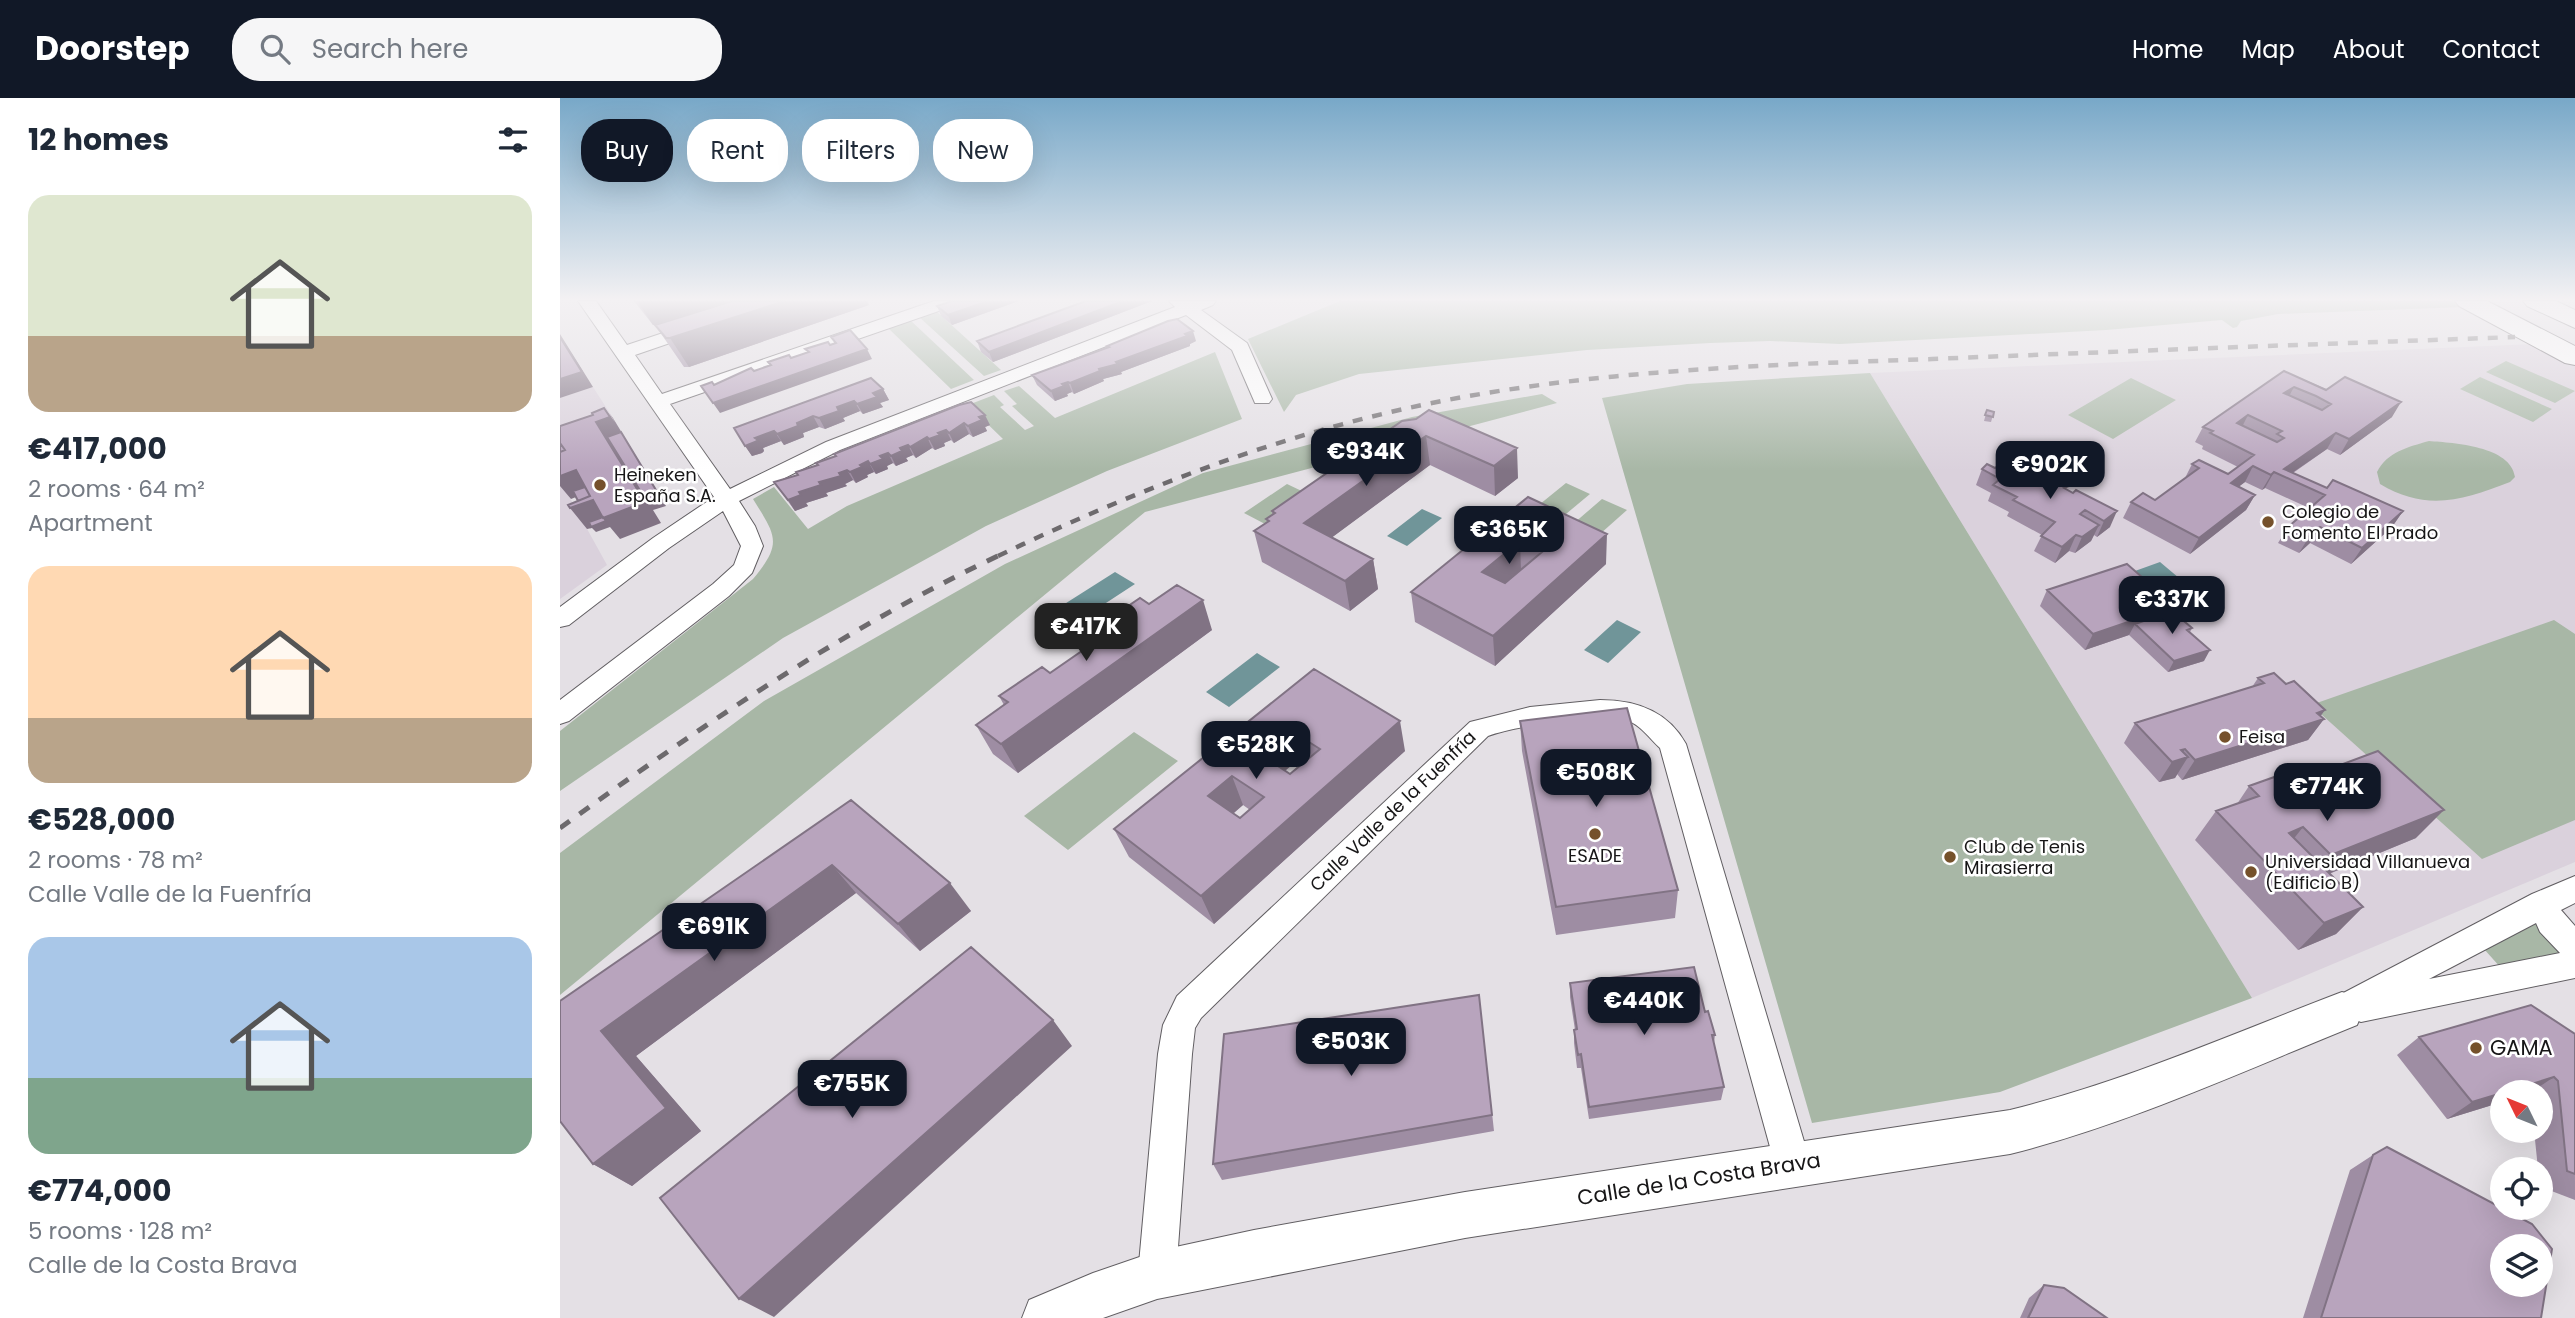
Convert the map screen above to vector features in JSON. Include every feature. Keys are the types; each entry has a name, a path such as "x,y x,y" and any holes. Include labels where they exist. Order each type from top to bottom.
{"street":[{"path":"560,714 721,590 744,568 752,541 726,499 626,358"},
{"path":"657,402 784,358"},
{"path":"560,618 661,543 726,499 833,446 1050,358"},
{"path":"1245,358 1262,399"},
{"name":"Calle Valle de la Fuenfría","path":"1157,1275 1175,1054 1179,1025 1189,1007 1479,729 1511,719 1611,709 1628,710 1646,718 1672,744 1793,1165"},
{"name":"Calle de la Costa Brava","path":"1047,1318 1093,1297 1157,1275 1254,1254 1465,1215 2010,1132 2062,1119 2342,1010 2543,903 2575,889"},
{"path":"2543,903 2552,923 2575,947"},
{"name":"Calle de la Costa Brava","path":"2342,1010 2575,964"}],"shaded area":[{"name":"Colegio de Fomento El Prado","path":"2215,358 2563,358 2575,364 2575,862 2252,998 1870,373"},
{"path":"593,387 613,418 560,437 560,398"},
{"path":"560,480 607,565 560,599"}],"green space":[{"path":"919,358 950,358 974,380 951,389"},
{"path":"964,358 988,358 1001,370 984,376"},
{"path":"1201,358 1217,358 1242,419 1107,471 986,526 783,638 560,791 560,731 753,579 763,567 769,557 773,539 767,522 753,499 774,487 808,529 847,506 1003,439 968,405 994,395 1004,405 1000,407 1025,430 1034,426 1012,406 1017,404 1004,391 1019,386 1055,418"},
{"path":"1257,358 1512,358 1359,374 1296,395 1284,412"},
{"path":"2506,361 2575,391 2555,403 2486,372"},
{"name":"Club de Tenis Mirasierra","path":"1870,373 2252,998 2000,1092 1812,1123 1602,398 1687,384"},
{"path":"2480,377 2552,409 2533,422 2460,389"},
{"path":"2131,378 2176,400 2113,439 2068,415"},
{"path":"1542,394 1557,403 1145,512 560,995 560,853 764,701 1005,564 1203,473 1412,417"},
{"path":"2429,441 2466,445 2493,453 2511,467 2515,477 2510,482 2476,494 2445,500 2414,498 2380,484 2377,472 2386,460 2399,451"},
{"path":"1566,483 1590,494 1554,524 1529,513"},
{"path":"1287,484 1308,494 1265,524 1244,513"},
{"path":"1602,499 1627,510 1591,542 1566,530"},
{"path":"2554,620 2575,634 2575,820 2482,859 2311,705"},
{"path":"1134,732 1178,761 1068,850 1024,816"},
{"path":"2536,924 2565,951 2501,968 2484,949"}],"water":[{"path":"1422,509 1442,518 1407,546 1387,536"},
{"path":"2160,562 2217,610 2191,619 2135,571"},
{"path":"1115,572 1135,584 1083,618 1063,605"},
{"path":"1617,620 1641,632 1608,663 1584,650"},
{"path":"1257,653 1280,667 1229,707 1206,692"}],"building":[{"path":"560,358 573,358 582,372 560,379"},
{"path":"780,358 842,358 713,403 701,386 712,382 714,385 751,368 754,371 771,365 768,362"},
{"path":"1079,358 1127,358 1051,391 1032,375"},
{"path":"2284,371 2326,390 2345,377 2401,402 2349,439 2336,433 2284,469 2327,488 2333,480 2403,511 2362,548 2320,527 2309,537 2288,527 2325,495 2274,472 2271,475 2253,466 2231,483 2255,495 2199,538 2131,502 2143,493 2155,500 2199,468 2192,464 2199,460 2228,474 2254,455 2203,427","holes":["2294,387 2316,396 2331,404 2322,410 2284,393","2248,415 2282,431 2277,434 2284,438 2277,442 2237,423"]},
{"path":"871,378 883,389 873,393 877,397 837,407 839,411 819,418 813,416 797,423 798,426 777,434 774,431 755,438 758,440 745,446 734,428"},
{"path":"971,402 985,415 979,417 982,420 968,426 964,423 949,433 946,430 938,433 940,435 929,439 927,437 910,447 908,445 900,448 902,451 891,456 888,453 880,456 883,459 870,464 868,461 850,472 847,470 839,473 841,476 819,482 821,485 799,492 801,495 788,500 774,482 798,475 796,472 818,465 816,463 836,456 834,454"},
{"name":"Heineken España S.A.","path":"604,408 610,417 596,422 645,502 603,518 593,500 570,508 568,505 590,496 576,470 560,476 560,452 565,450 560,443 560,426 593,415 592,413"},
{"path":"1429,410 1517,448 1494,466 1426,436 1304,523 1373,559 1345,581 1254,531 1269,521 1266,519 1275,513 1272,511 1402,421 1416,419"},
{"path":"1987,410 1994,412 1993,417 1985,415"},
{"path":"621,432 662,500 649,505 607,437"},
{"path":"2005,461 2013,461 2046,478 2049,476 2069,486 2064,488 2073,493 2076,490 2117,511 2104,521 2085,510 2080,514 2099,525 2082,537 2076,535 2062,547 2041,536 2055,522 2013,500 2017,497 1993,485 2000,479 1982,469 1987,464 1995,468"},
{"path":"585,487 590,496 578,501 573,491"},
{"path":"1528,497 1607,534 1493,636 1411,592","holes":["1520,541 1542,552 1505,583 1482,572"]},
{"path":"603,517 606,521 591,527 589,522"},
{"path":"2127,564 2175,606 2093,634 2047,590"},
{"path":"1177,585 1203,600 1001,744 976,725 1008,702 999,696 1042,667 1050,673 1112,630 1102,624 1140,598 1149,604"},
{"path":"2172,611 2192,628 2187,630 2210,650 2174,661 2135,624"},
{"path":"1314,669 1400,721 1201,896 1114,829","holes":["1290,730 1320,749 1290,774 1260,754","1232,776 1264,797 1240,818 1208,796"]},
{"path":"2274,673 2286,684 2294,681 2325,710 2317,713 2324,719 2195,760 2185,749 2181,750 2188,757 2172,762 2135,723 2264,683 2258,678"},
{"name":"ESADE","path":"1627,708 1678,890 1556,907 1520,721"},
{"path":"2378,751 2444,810 2331,855 2303,827 2289,833 2363,907 2324,923 2216,811 2259,796 2249,786 2280,775 2289,784"},
{"path":"851,800 950,883 898,924 832,865 601,1031 666,1108 593,1164 560,1121 560,1001"},
{"path":"971,947 1053,1020 739,1299 660,1198"},
{"path":"1694,967 1705,1012 1708,1011 1715,1035 1712,1035 1724,1087 1589,1107 1581,1054 1578,1055 1574,1030 1577,1029 1570,983"},
{"path":"1479,995 1492,1115 1213,1164 1224,1034"},
{"path":"2531,1005 2575,1034 2575,1174 2567,1171 2558,1081 2554,1077 2544,1080 2490,1080 2490,1097 2472,1102 2419,1037"},
{"path":"2387,1147 2490,1202 2490,1220 2524,1220 2540,1234 2490,1234 2490,1297 2544,1297 2541,1318 2321,1318 2373,1155"},
{"path":"2044,1285 2064,1288 2107,1318 2028,1318"}],"railway":[{"path":"998,556 1101,509 1259,449 1422,405 1549,384 1676,371 1964,358"},
{"path":"998,556 1002,554"},
{"path":"560,828 775,680 887,614 998,556"}],"place":[{"name":"Heineken España S.A.","path":"600,485"},
{"name":"Colegio de Fomento El Prado","path":"2268,522"},
{"name":"Feisa","path":"2225,737"},
{"name":"ESADE","path":"1595,834"},
{"name":"Club de Tenis Mirasierra","path":"1950,857"},
{"name":"Universidad Villanueva (Edificio B)","path":"2251,872"},
{"name":"GAMA","path":"2476,1048"}]}
